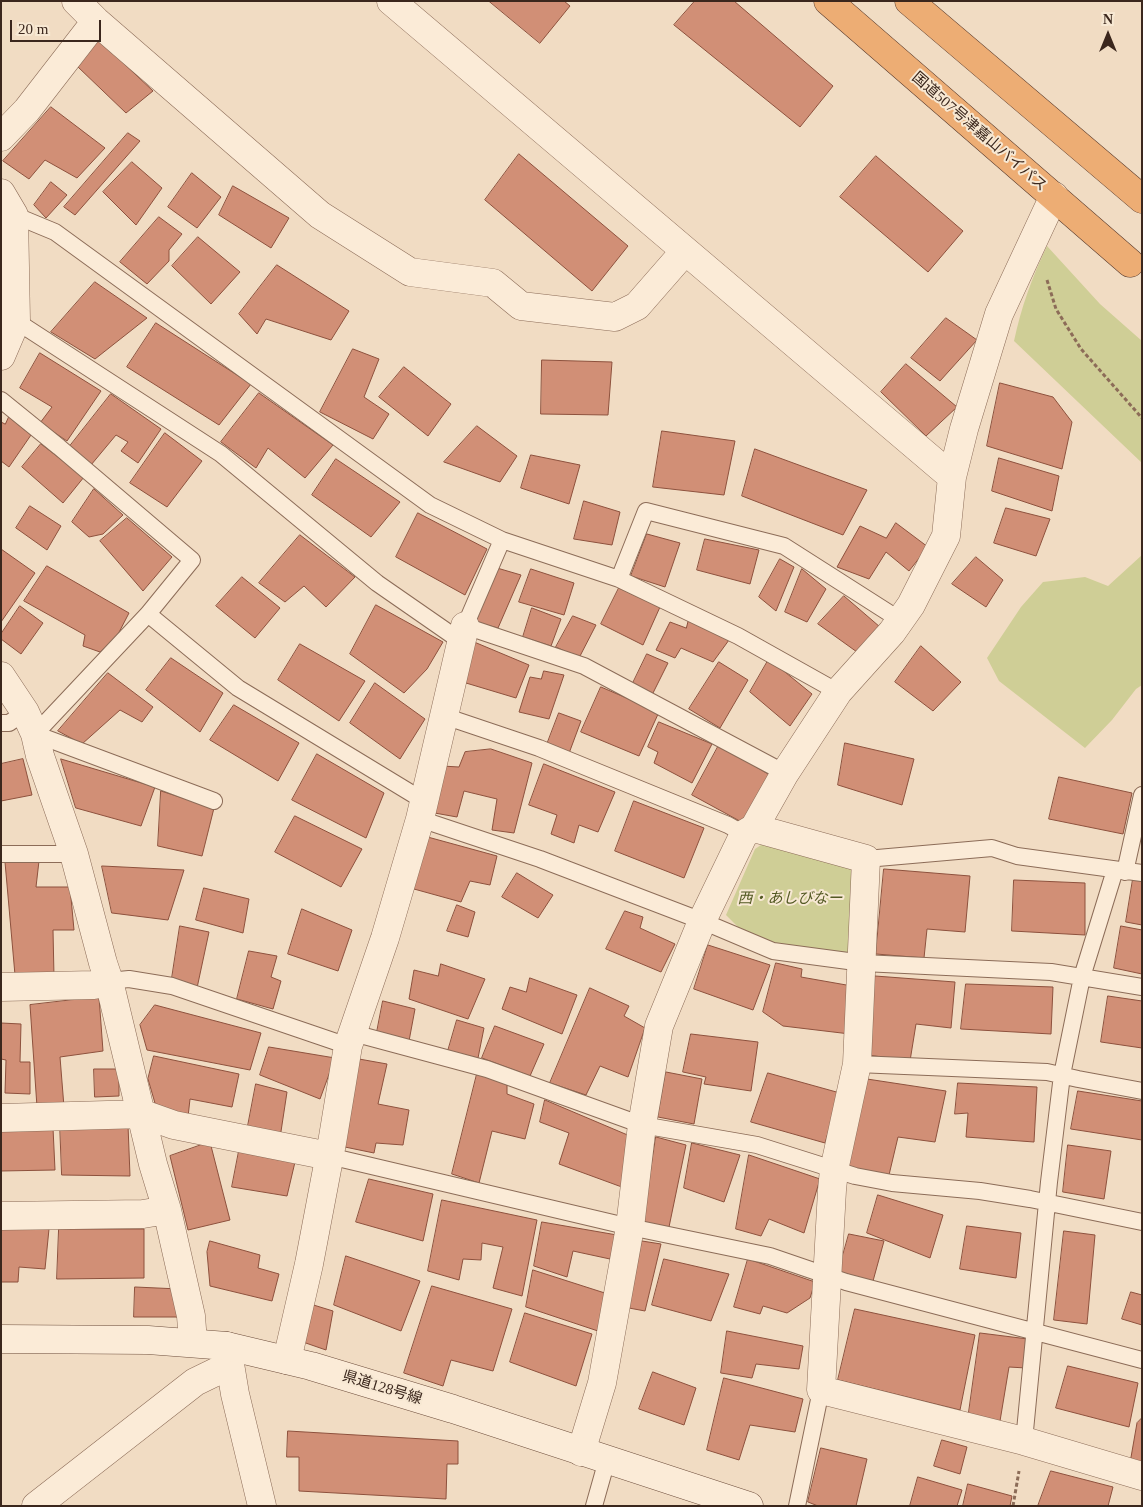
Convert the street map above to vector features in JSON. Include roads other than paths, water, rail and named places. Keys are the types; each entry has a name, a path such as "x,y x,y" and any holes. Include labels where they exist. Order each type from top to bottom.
{"highway":[{"name":"国道507号津嘉山バイパス","path":"828,1 1130,263"},
{"path":"909,1 1142,200"}],"street":[{"path":"76,1 96,21 320,215 410,272 493,284 521,306 615,317 637,306 685,251"},
{"path":"392,1 952,477"},
{"path":"1,137 27,110 96,21"},
{"path":"582,1452 602,1383 630,1227 642,1125 659,1026 702,921 749,831 838,692 892,632 910,606 946,536 952,477 964,429 999,314 1054,196"},
{"path":"1,356 16,321 7,204"},
{"path":"287,1360 309,1264 351,1039 385,938 422,810 463,634"},
{"path":"1,676 20,723 40,756 74,854 109,981 153,1164 167,1210 191,1316 193,1342"},
{"path":"749,831 866,859 863,963 857,1064 834,1170 825,1293 821,1390 1024,1441 1142,1476"},
{"path":"1,987 94,985 109,981"},
{"path":"1,1118 142,1114 174,1125 329,1156"},
{"path":"1,1216 142,1214 167,1210"},
{"name":"県道128号線","path":"1,1339 193,1342 228,1355 287,1360 454,1409 749,1506"},
{"path":"36,1506 228,1355 235,1394 262,1506"}],"lane":[{"path":"7,204 55,232 430,505 502,540 619,579 738,636 838,692"},
{"path":"16,321 221,454 377,583 463,634 584,666 785,773"},
{"path":"1,400 60,447 192,560 148,614 20,723 214,801"},
{"path":"619,579 646,511 784,546 900,620"},
{"path":"463,634 502,540"},
{"path":"148,614 238,688 422,810 540,859 702,921 774,951 863,963 1051,972 1142,987"},
{"path":"444,716 539,748 719,822 749,831"},
{"path":"1024,1441 1062,1075 1082,977 1120,871 1142,795"},
{"path":"866,859 992,848 1017,856 1142,874"},
{"path":"1,854 74,854"},
{"path":"109,981 129,979 172,986 351,1039 487,1069 642,1125 757,1145 855,1176 892,1182 980,1191 1048,1202 1142,1222"},
{"path":"857,1064 1047,1072 1142,1091"},
{"path":"329,1156 630,1227 770,1256 827,1277 1142,1360"},
{"path":"797,1506 821,1390"},
{"path":"594,1506 607,1460"}],"park label":[{"name":"西・あしびなー","path":"790,899"}]}
